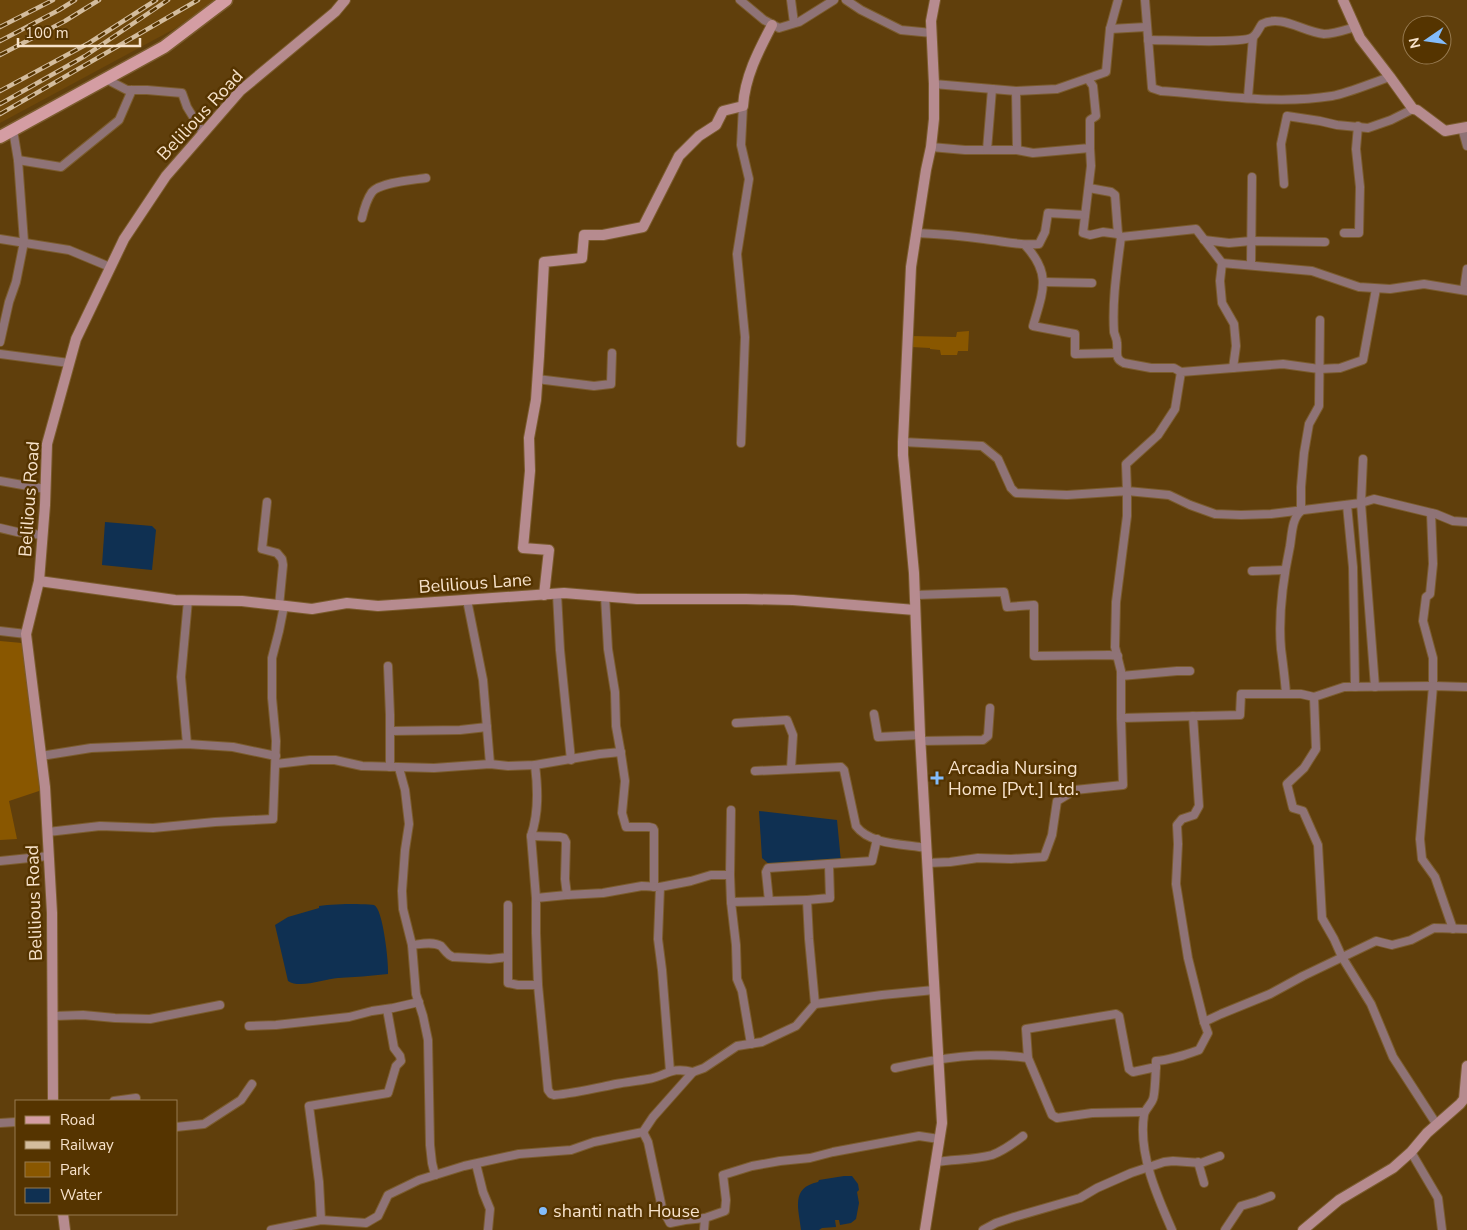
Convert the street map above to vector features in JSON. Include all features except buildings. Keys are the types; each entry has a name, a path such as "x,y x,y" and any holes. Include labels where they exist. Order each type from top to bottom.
{"main road":[{"path":"0,137 164,47 226,0"},
{"name":"Belilious Road","path":"53,1100 54,1016 48,832 45,787 26,634 39,581 46,489 47,444 76,339 124,239 166,176 240,91 335,12 345,0"},
{"path":"925,1230 942,1123 920,738 915,594 903,442 911,267 934,119 931,21 935,0"},
{"path":"1343,0 1360,38 1413,109 1445,131 1464,127"},
{"path":"544,595 549,550 523,548 530,471 529,438 536,400 544,262 582,258 584,235 603,235 643,227 679,156 699,136 716,125 723,111 743,106 754,59 772,24"},
{"name":"Belilious Lane","path":"39,581 175,600 242,601 312,609 347,603 378,606 557,594 637,599 793,600 915,610"},
{"path":"1303,1230 1339,1200 1393,1168 1464,1099 1467,1066"},
{"path":"63,1215 65,1230"}],"street":[{"path":"740,0 764,20 779,28 799,22 834,0"},
{"path":"791,0 794,23"},
{"path":"846,0 861,10 901,30 932,33"},
{"path":"861,10 862,0"},
{"path":"934,84 1016,91 1057,89 1106,72 1110,29 1118,0"},
{"path":"1145,0 1152,88 1161,91 1299,99 1334,96 1390,77"},
{"path":"1248,97 1253,37 1262,24 1269,22 1286,23 1325,34 1355,27"},
{"path":"1110,29 1146,27"},
{"path":"1148,40 1240,40 1253,37"},
{"path":"1088,78 1093,86 1096,116 1090,120 1091,166 1083,233 1090,235 1103,232 1120,236 1196,229 1222,263 1220,281 1222,303 1234,324 1236,346 1233,368"},
{"path":"106,79 127,90 182,93 187,107 203,133"},
{"path":"987,150 992,89"},
{"path":"18,160 61,167 119,120 132,90"},
{"path":"1016,91 1017,150"},
{"path":"741,443 745,337 737,254 750,179 741,145 743,106"},
{"path":"1284,184 1281,144 1287,116 1337,125 1368,128 1391,120 1413,109"},
{"path":"1344,233 1359,233 1360,187 1356,149 1358,126"},
{"path":"1464,127 1467,146"},
{"path":"0,342 9,302 16,282 24,242 18,160 12,130"},
{"path":"931,147 1017,150 1033,153 1090,148"},
{"path":"1251,265 1252,176"},
{"path":"362,218 367,201 373,191 380,187 426,178"},
{"path":"1089,188 1111,192 1115,195 1120,236 1114,286 1114,334 1117,343 1116,353 1120,362 1151,368 1174,368 1182,372 1284,364 1319,369 1340,368 1363,360 1376,288"},
{"path":"917,233 986,239 1025,245 1039,244 1045,232 1048,213 1085,215"},
{"path":"0,239 69,250 110,267"},
{"path":"1204,240 1229,243 1251,241 1325,242"},
{"path":"1025,245 1035,255 1044,282 1033,326 1075,334 1075,354 1116,353"},
{"path":"1222,263 1312,271 1359,287 1390,289 1424,284 1466,291 1467,269"},
{"path":"1044,282 1092,283"},
{"path":"0,302 9,302"},
{"path":"1286,694 1281,648 1281,598 1296,515 1301,510 1304,453 1309,424 1319,406 1320,320"},
{"path":"0,354 69,363"},
{"path":"537,379 594,386 611,384 612,354"},
{"path":"927,863 978,858 1012,860 1044,857 1052,835 1057,800 1075,790 1122,785 1121,676 1115,647 1116,602 1127,516 1126,464 1158,435 1174,409 1182,372"},
{"path":"903,442 982,446 998,459 1011,488 1016,493 1067,495 1127,491 1168,495 1215,514 1241,515 1271,514 1361,503 1374,499 1431,513 1452,521 1467,522"},
{"path":"1363,459 1361,503 1375,687"},
{"path":"0,481 46,489"},
{"path":"48,832 100,826 153,828 273,819 276,741 272,698 272,658 280,631 283,565 278,553 262,549 267,502"},
{"path":"1347,504 1353,567 1355,687"},
{"path":"1431,513 1432,572 1430,594 1426,597 1423,621 1433,658 1433,686 1420,839 1422,859 1435,877 1452,928"},
{"path":"0,528 42,535"},
{"path":"1252,571 1285,570"},
{"path":"915,594 1004,592 1007,608 1034,605 1034,656 1118,656"},
{"path":"557,594 570,760"},
{"path":"605,596 608,649 624,781 622,813 624,823 628,828 649,827 654,830 658,939 670,1071"},
{"path":"187,744 181,676 188,600"},
{"path":"467,600 483,680 490,764"},
{"path":"0,631 26,634"},
{"path":"388,666 391,731 390,767"},
{"path":"1121,676 1190,671"},
{"path":"1121,718 1240,715 1241,694 1301,694 1314,697 1344,687 1467,687"},
{"path":"1314,697 1316,749 1304,768 1287,784 1294,808 1304,811 1318,845 1322,918 1342,957 1371,1004 1393,1057 1437,1125"},
{"path":"874,714 878,737 983,740 988,736 990,708"},
{"path":"1172,1230 1164,1213 1144,1152 1142,1132 1144,1112 1154,1098 1156,1060 1165,1060 1199,1050 1208,1033 1188,958 1176,884 1177,825 1182,819 1194,814 1200,806 1193,716"},
{"path":"736,722 787,720 793,735 791,769"},
{"path":"391,731 460,730 487,727"},
{"path":"41,756 90,748 187,744 233,747 276,760 335,760 362,766 434,768 490,764 508,766 534,765 621,752"},
{"path":"534,765 538,791 536,824 531,836 536,898 538,985 548,1090 554,1096 618,1083 650,1079 670,1071 683,1069 693,1072"},
{"path":"755,771 840,767 844,770 856,826 861,833 883,841 926,848"},
{"path":"400,768 409,824 405,850 402,900 412,945 416,994 428,1040 430,1145 432,1164 436,1175"},
{"path":"731,810 730,875 737,979 742,991 751,1044"},
{"path":"531,836 564,838 566,842 565,872 567,895"},
{"path":"769,901 766,872 768,868 872,861 877,839"},
{"path":"0,861 49,856"},
{"path":"732,902 830,898 830,865"},
{"path":"536,898 603,893 642,886 657,887 683,883 711,875 730,875"},
{"path":"807,900 816,1004"},
{"path":"508,905 508,983 538,985"},
{"path":"1204,1022 1270,994 1376,940 1392,945 1411,940 1434,928 1467,929"},
{"path":"412,945 430,943 438,945 453,958 490,959 508,957"},
{"path":"271,1230 321,1220 360,1226 378,1216 388,1195 419,1180 519,1154 571,1150 594,1142 644,1132 653,1117 693,1072 704,1068 738,1046 762,1042 796,1026 816,1004 934,990"},
{"path":"249,1026 350,1017 419,1002"},
{"path":"54,1016 83,1014 115,1018 150,1019 220,1005"},
{"path":"321,1220 319,1182 309,1106 388,1093 396,1066 401,1061 394,1048 387,1009"},
{"path":"1144,1112 1092,1113 1057,1118 1052,1115 1028,1058 1026,1029 1116,1014 1119,1016 1130,1069 1133,1072 1156,1067"},
{"path":"895,1068 938,1059 976,1054 1028,1058"},
{"path":"178,1127 204,1124 241,1100 252,1084"},
{"path":"121,1100 136,1098"},
{"path":"0,1123 15,1122"},
{"path":"644,1132 648,1142 662,1208 670,1223 705,1218 724,1211 726,1200 723,1174 780,1160 810,1158 919,1136 939,1139"},
{"path":"936,1162 994,1154 1010,1146 1023,1136"},
{"path":"1411,1152 1438,1198 1442,1230"},
{"path":"983,1230 1014,1216 1080,1198 1097,1188 1132,1173 1173,1160 1205,1162 1220,1156"},
{"path":"1198,1162 1204,1183"},
{"path":"476,1164 483,1192 490,1209 488,1230"},
{"path":"1225,1230 1241,1206 1258,1202 1271,1196"},
{"path":"704,1230 705,1218"}],"shaded area":[{"path":"0,0 215,0 176,28 0,123"}],"green space":[{"path":"969,331 968,351 958,351 957,355 941,355 940,350 911,347 910,336 956,337 957,332"},
{"path":"0,641 22,643 42,790 9,801 17,839 0,840"}],"water":[{"path":"105,522 152,526 156,530 152,570 102,565"},
{"path":"759,811 837,820 841,862 769,864 762,858"},
{"path":"346,904 374,905 377,908 385,937 388,974 338,978 305,984 288,981 275,925 288,917 319,908 319,906"},
{"path":"852,1176 858,1184 859,1203 856,1219 851,1223 840,1225 839,1220 835,1220 836,1227 819,1230 801,1230 798,1200 803,1189 819,1180"}],"railway":[{"path":"0,27 53,0"},
{"path":"0,41 75,0"},
{"path":"0,55 65,21 99,0"},
{"path":"0,91 89,43 156,0"},
{"path":"0,104 85,56 168,0"},
{"path":"0,114 198,0"}],"place":[{"name":"Arcadia Nursing Home [Pvt.] Ltd.","path":"937,778"},
{"name":"shanti nath House","path":"543,1211"}]}
